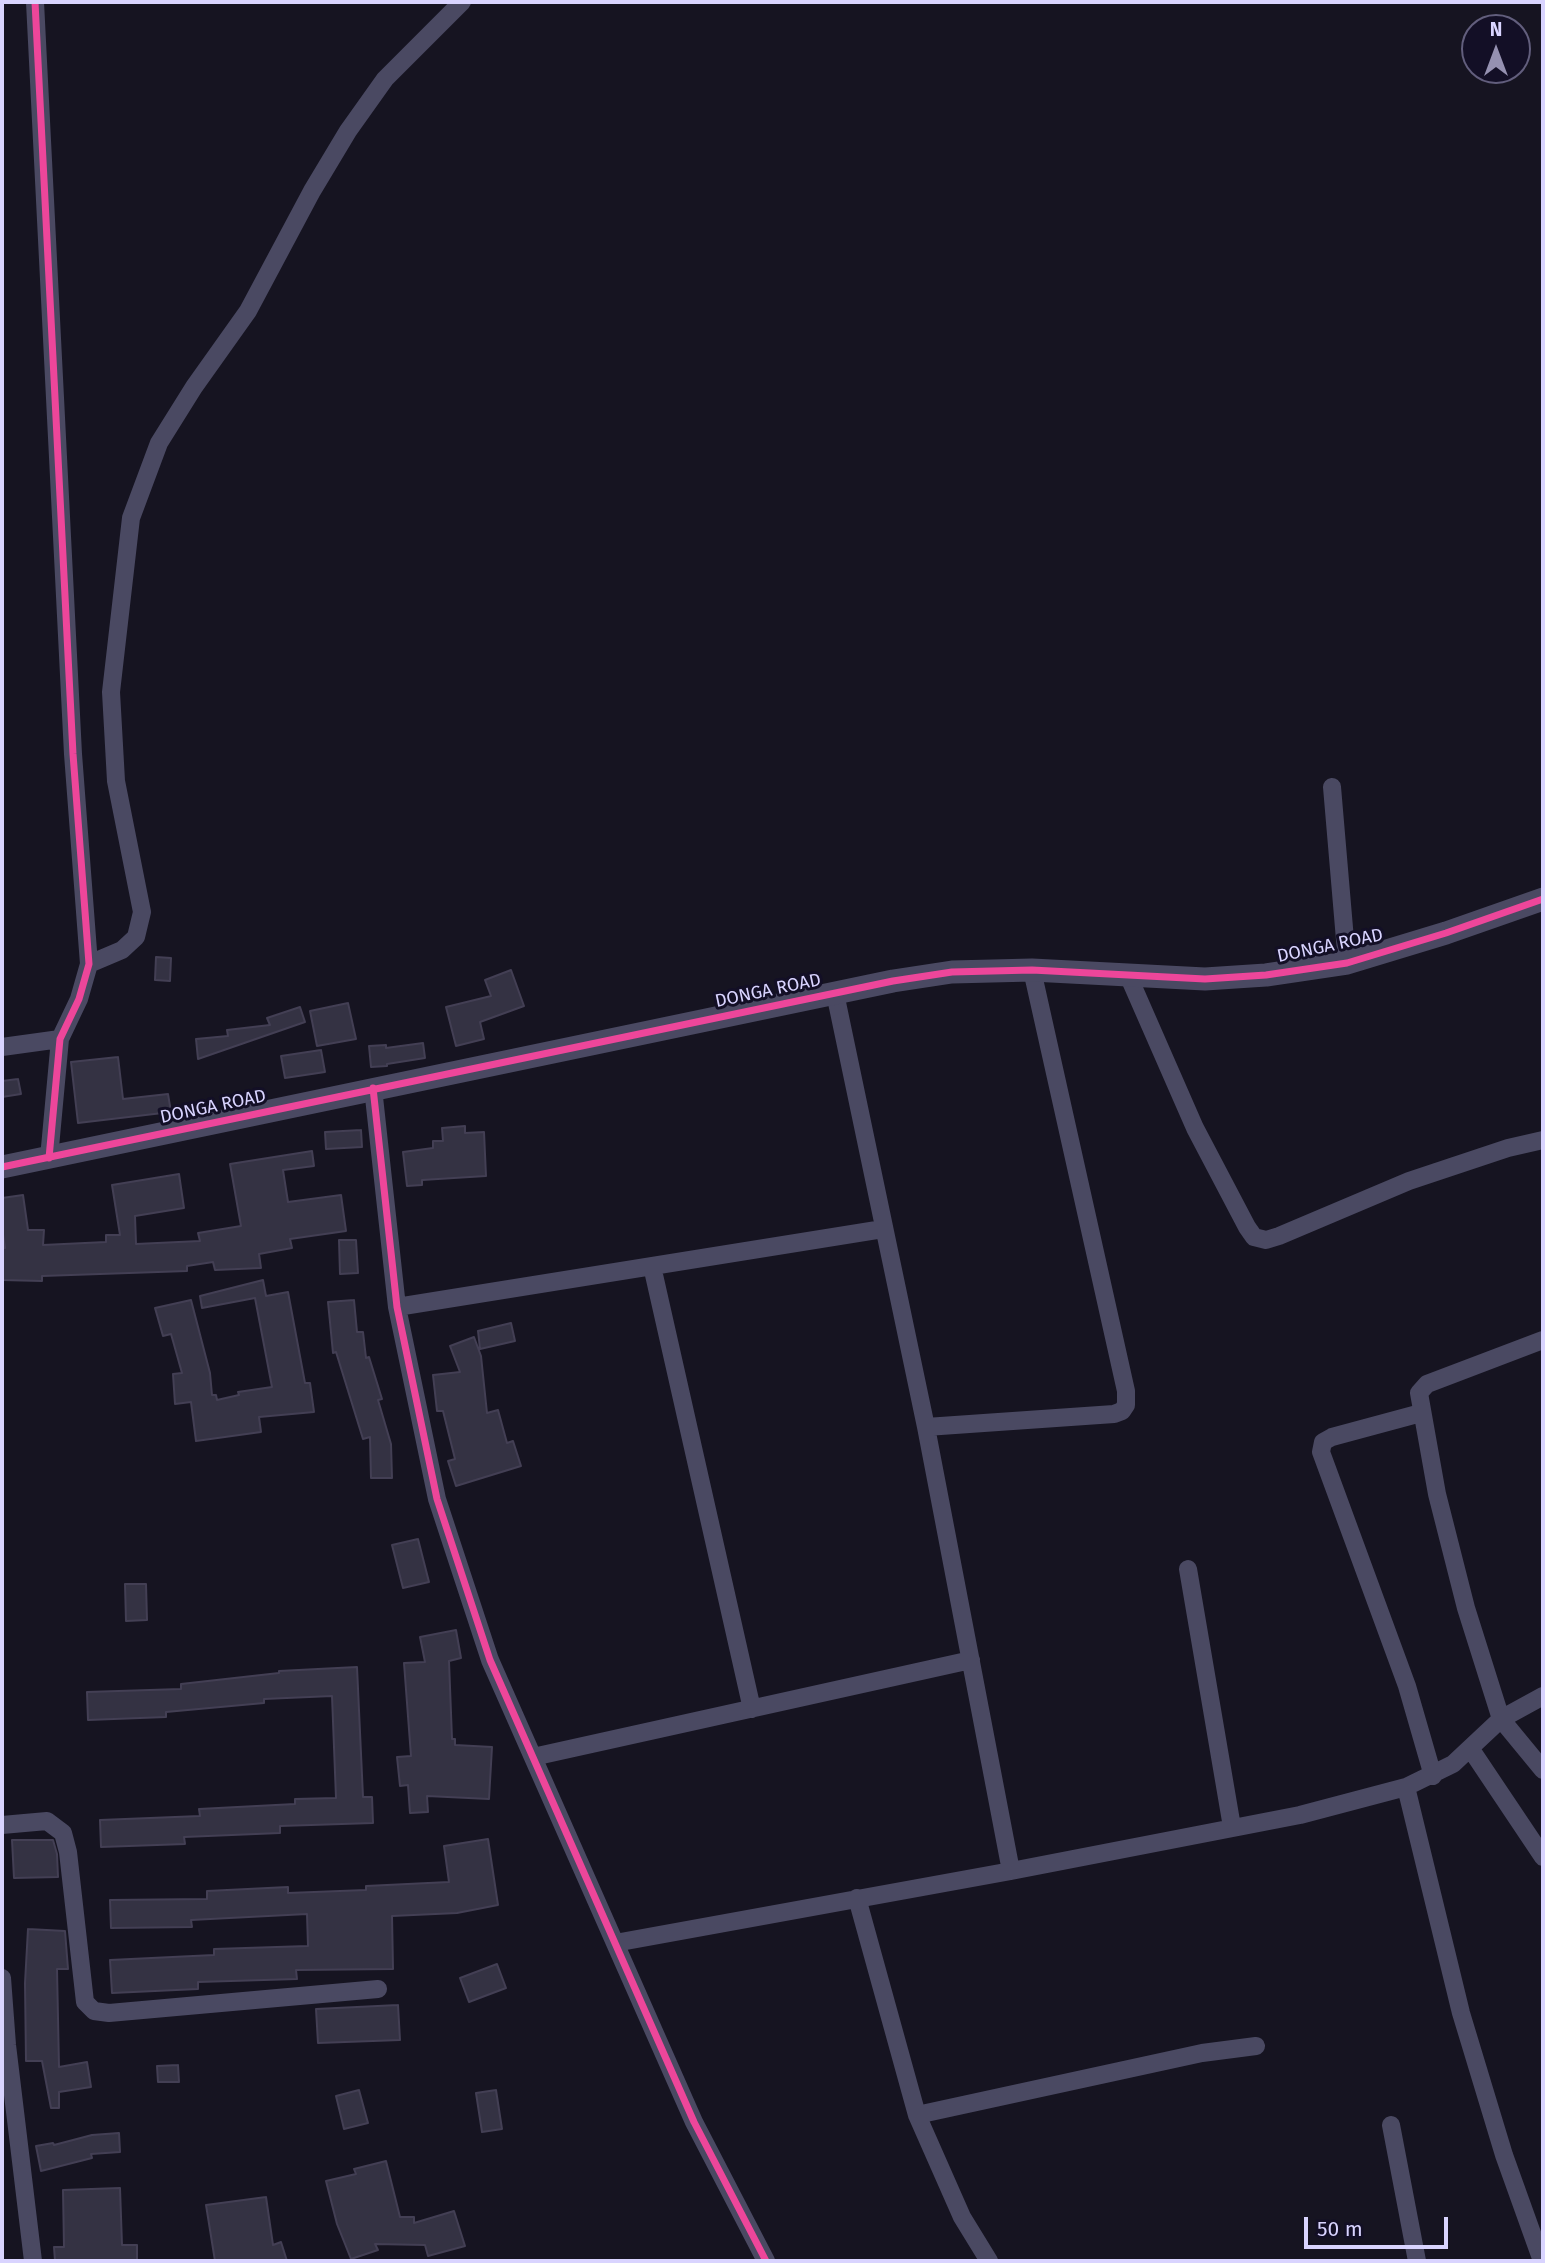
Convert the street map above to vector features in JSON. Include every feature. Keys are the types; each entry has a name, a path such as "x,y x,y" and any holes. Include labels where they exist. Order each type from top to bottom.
{"street":[{"path":"36,2 73,754 89,964 79,999 60,1039 49,1158"},
{"path":"89,964 122,950 136,937 142,912 116,781 111,692 131,518 159,443 248,311 348,131 386,79 461,2"},
{"path":"1332,787 1347,962"},
{"name":"DONGA ROAD","path":"2,1167 835,993 953,972 1032,970 1205,979 1266,975 1347,962 1446,933 1543,899"},
{"path":"926,1427 1114,1414 1122,1411 1126,1405 1126,1391 1032,970"},
{"path":"1128,975 1195,1128 1254,1237 1266,1240 1279,1236 1409,1181 1508,1148 1543,1140"},
{"path":"835,993 926,1427 1011,1871"},
{"path":"2,1047 60,1039"},
{"path":"373,1088 397,1307 437,1499 490,1660 694,2122 766,2261"},
{"path":"397,1307 883,1229"},
{"path":"652,1266 752,1709"},
{"path":"1543,1340 1473,1364 1427,1384 1419,1393 1437,1494 1465,1608 1501,1719 1543,1770"},
{"path":"1421,1413 1332,1437 1323,1442 1321,1452 1407,1686 1433,1776"},
{"path":"1188,1569 1232,1828"},
{"path":"533,1757 971,1660"},
{"path":"615,1943 1300,1815 1406,1787 1453,1764 1501,1719 1543,1696"},
{"path":"1470,1748 1543,1857"},
{"path":"1406,1787 1461,2013 1504,2155 1542,2261"},
{"path":"2,1825 47,1821 63,1832 68,1852 85,2002 94,2011 109,2013 378,1989"},
{"path":"857,1898 917,2115 962,2217 989,2261"},
{"path":"2,1978 5,2045 33,2261"},
{"path":"917,2115 1202,2053 1256,2046"},
{"path":"1391,2125 1417,2261"}],"building":[{"path":"156,957 171,958 170,981 155,980"},
{"path":"511,970 524,1006 480,1022 484,1039 456,1046 446,1007 491,996 485,980"},
{"path":"348,1003 356,1039 317,1046 310,1011"},
{"path":"300,1007 305,1022 198,1059 196,1039 228,1036 227,1030 270,1025 267,1018"},
{"path":"423,1043 425,1058 371,1067 369,1046 386,1045 386,1048"},
{"path":"321,1050 325,1072 285,1078 281,1056"},
{"path":"118,1057 123,1099 168,1094 171,1112 78,1123 71,1062"},
{"path":"18,1079 21,1094 2,1097 2,1081"},
{"path":"465,1126 465,1133 484,1132 486,1176 422,1180 422,1185 407,1186 403,1152 433,1148 433,1141 443,1141 442,1128"},
{"path":"361,1130 362,1147 326,1149 325,1132"},
{"path":"312,1151 314,1166 283,1170 288,1202 341,1195 346,1231 290,1239 292,1248 259,1254 261,1268 215,1270 213,1262 187,1266 187,1271 42,1276 42,1281 2,1280 2,1248 5,1248 2,1198 23,1195 28,1230 44,1230 43,1245 106,1242 106,1235 120,1235 112,1185 179,1174 184,1208 135,1216 136,1244 200,1241 198,1233 241,1226 230,1164"},
{"path":"339,1240 356,1240 358,1273 340,1274"},
{"path":"263,1280 266,1296 288,1292 305,1383 310,1383 314,1412 259,1417 261,1432 196,1441 191,1402 175,1404 173,1374 182,1373 171,1334 163,1336 155,1308 191,1300 210,1373 212,1395 216,1395 217,1400 239,1395 238,1392 272,1387 255,1298 202,1308 200,1296"},
{"path":"354,1300 357,1332 363,1332 366,1358 369,1357 382,1399 378,1400 391,1444 392,1478 371,1478 370,1437 363,1439 336,1352 333,1353 328,1302"},
{"path":"511,1323 515,1341 480,1349 478,1331"},
{"path":"474,1337 481,1356 487,1413 498,1410 507,1443 513,1441 521,1466 456,1486 448,1461 455,1459 443,1411 437,1411 433,1375 460,1372 450,1346"},
{"path":"418,1539 429,1582 403,1588 392,1545"},
{"path":"125,1584 146,1584 147,1620 126,1621"},
{"path":"456,1630 461,1658 449,1661 452,1739 455,1739 455,1745 492,1747 489,1799 427,1796 428,1812 410,1813 408,1785 400,1786 397,1757 411,1756 404,1663 425,1662 420,1637"},
{"path":"357,1667 363,1797 372,1797 373,1823 280,1826 280,1833 184,1837 185,1844 101,1847 100,1820 200,1816 199,1809 295,1804 295,1799 336,1798 332,1696 264,1699 264,1703 166,1712 166,1717 88,1720 87,1692 181,1689 181,1684 279,1671"},
{"path":"488,1839 498,1905 457,1913 392,1916 393,1969 296,1970 297,1979 198,1982 198,1989 112,1993 110,1960 214,1955 214,1949 308,1946 307,1914 191,1920 192,1927 111,1928 110,1900 207,1899 207,1891 288,1887 288,1893 366,1890 366,1886 449,1882 444,1846"},
{"path":"12,1840 53,1840 58,1877 14,1878"},
{"path":"28,1929 65,1931 68,1969 57,1969 59,2067 87,2062 91,2087 59,2092 59,2108 51,2108 42,2061 26,2061 25,1983"},
{"path":"497,1964 506,1988 469,2002 460,1978"},
{"path":"398,2005 400,2040 318,2043 316,2009"},
{"path":"178,2065 179,2082 158,2082 157,2066"},
{"path":"359,2090 368,2123 344,2129 336,2096"},
{"path":"496,2090 502,2129 482,2132 476,2093"},
{"path":"119,2133 120,2152 91,2154 92,2158 41,2171 36,2146 54,2145 92,2135"},
{"path":"386,2161 400,2217 414,2217 414,2223 454,2211 465,2246 428,2256 425,2245 375,2244 378,2250 351,2259 337,2224 326,2181 356,2174 354,2169"},
{"path":"120,2188 122,2245 137,2245 137,2261 55,2261 54,2247 64,2247 63,2190"},
{"path":"266,2197 273,2245 281,2242 287,2261 215,2261 206,2205"}],"cycle path":[{"path":"35,2 73,754 89,964 79,999 60,1039 49,1158"},
{"path":"2,1167 893,981 952,972 1032,970 1205,979 1266,975 1347,963 1446,933 1543,899"},
{"path":"373,1088 397,1307 437,1499 490,1660 694,2122 766,2261"}]}
